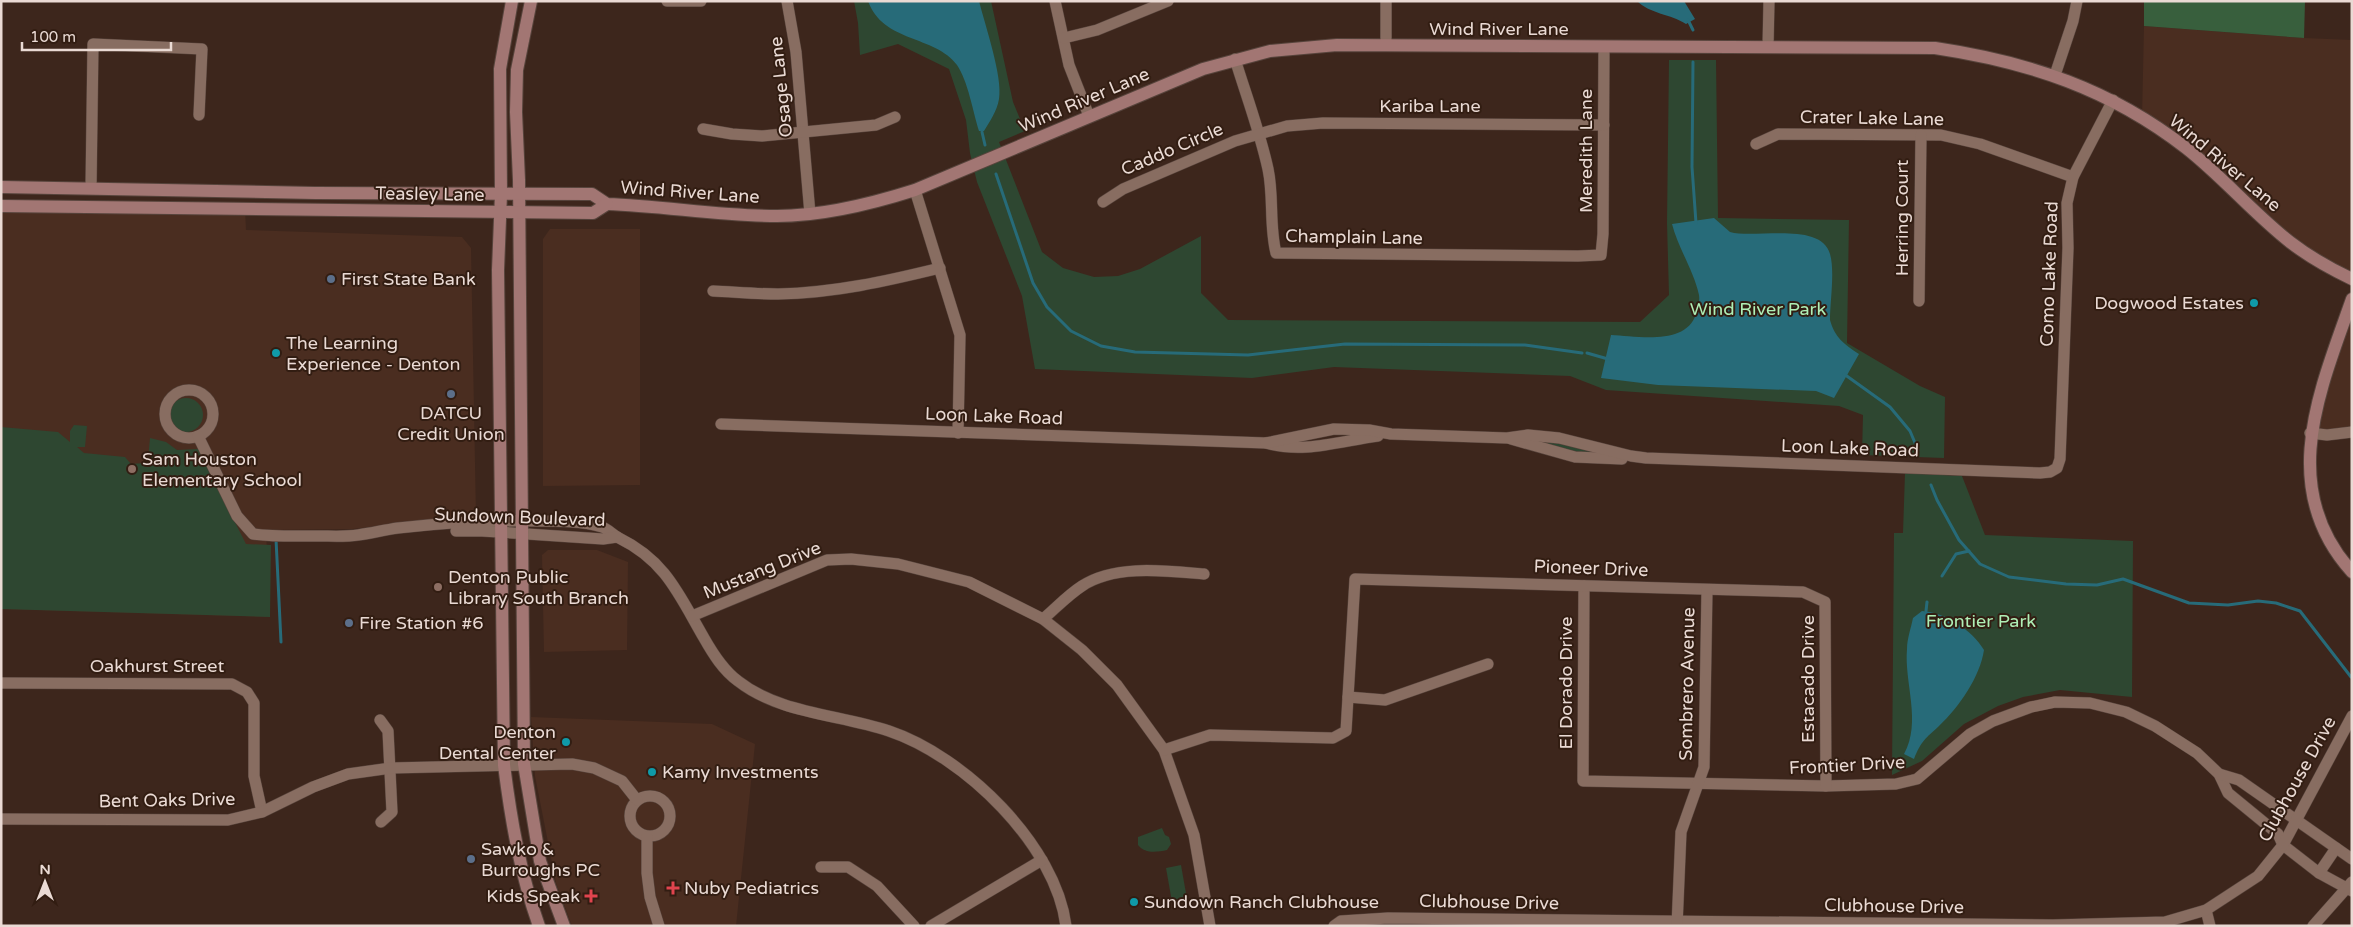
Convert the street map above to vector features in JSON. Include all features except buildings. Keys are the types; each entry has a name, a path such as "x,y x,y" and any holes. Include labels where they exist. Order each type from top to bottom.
{"main road":[{"path":"500,212 500,69 512,1"},
{"path":"531,1 517,70 516,112 519,213 524,764 540,861 564,926"},
{"name":"Wind River Lane","path":"518,194 592,194 607,204 749,215 810,214 871,202 915,190 1161,85 1235,59 1270,51 1338,45 1935,48 2008,61 2055,75 2113,100 2185,148 2290,242 2352,279"},
{"name":"Teasley Lane","path":"1,187 315,193 518,194"},
{"path":"183,190 194,208"},
{"path":"314,210 315,193"},
{"name":"Wind River Lane","path":"500,212 593,213 607,204"},
{"name":"Teasley Lane","path":"1,206 500,212 498,288 504,765 511,823 522,874 539,926"},
{"path":"2352,299 2320,391 2310,433 2309,460 2317,510 2334,548 2352,572"}],"street":[{"path":"668,1 701,1"},
{"name":"Osage Lane","path":"787,1 796,52 808,170 810,214"},
{"path":"1055,1 1076,85 1089,116"},
{"path":"1064,38 1097,30 1168,1"},
{"path":"1386,1 1386,46"},
{"path":"1768,47 1769,1"},
{"path":"2055,75 2073,21 2077,1"},
{"path":"91,188 93,44 202,49 199,114"},
{"name":"Meredith Lane","path":"1600,255 1604,47"},
{"name":"Champlain Lane","path":"1235,59 1268,169 1271,200 1271,234 1276,253 1323,255 1600,255"},
{"name":"Como Lake Road","path":"2060,459 2068,248 2067,203 2073,177 2113,100"},
{"path":"703,129 732,134 762,136 876,125 895,118"},
{"name":"Kariba Lane","path":"1257,134 1287,126 1323,123 1604,125"},
{"name":"Caddo Circle","path":"1103,202 1123,189 1257,134"},
{"name":"Crater Lake Lane","path":"1756,144 1778,134 1941,135 1973,142 2073,177"},
{"name":"Herring Court","path":"1920,301 1921,135"},
{"path":"915,190 960,335 958,433"},
{"path":"713,291 778,294 829,291 882,282 940,268"},
{"path":"195,391 207,398 211,405 212,420 210,426 198,436 190,438 174,433 166,420 167,404 179,392 195,391"},
{"name":"Loon Lake Road","path":"721,424 1266,443 1334,429 1369,430 1391,434 1507,438 1528,435 1560,438 1631,456 2040,473 2050,472 2057,468 2060,459"},
{"path":"2310,433 2328,435 2352,432"},
{"name":"Sundown Boulevard","path":"198,436 237,516 254,534 357,536 393,529 521,526 603,539 616,536 637,546 661,567 671,580 727,672 759,695 781,704 896,733 931,750 976,781 1017,825 1042,860 1058,890 1066,926"},
{"name":"Mustang Drive","path":"692,616 828,560 851,559 898,564 969,582 1043,619 1082,650 1118,685 1164,750 1194,835 1210,926"},
{"path":"1043,619 1083,585 1120,572 1150,570 1204,574"},
{"name":"Pioneer Drive","path":"1348,697 1354,579 1804,592 1825,602"},
{"name":"El Dorado Drive","path":"1583,781 1584,586"},
{"name":"Sombrero Avenue","path":"1677,924 1681,832 1704,767 1707,590"},
{"name":"Estacado Drive","path":"1825,602 1826,786"},
{"path":"1164,750 1210,735 1332,738 1346,731 1348,697 1384,700 1488,664"},
{"name":"Oakhurst Street","path":"1,683 232,684 240,687 247,692 254,704 254,776 262,812"},
{"name":"Frontier Drive","path":"1583,781 1826,786 1896,784 1917,779 1970,734 1993,721 2031,707 2055,702 2090,704 2126,712 2155,726 2197,753 2220,774 2228,793 2278,834 2283,845 2319,872 2350,887"},
{"name":"Clubhouse Drive","path":"1334,926 1341,921 1388,918 1677,924 2053,925 2165,922 2206,910 2258,876 2283,845 2352,716"},
{"path":"380,720 388,731 392,812 381,822"},
{"name":"Bent Oaks Drive","path":"1,818 217,821 262,812 313,787 348,774 391,768 524,764 572,764 594,768 622,781 637,800"},
{"name":"Frontier Drive","path":"2220,774 2239,780 2352,859"},
{"path":"653,796 666,804 670,815 666,829 661,834 647,837 637,832 629,820 629,812 637,800 653,796"},
{"path":"647,837 647,873 650,897 659,926"},
{"path":"2319,872 2336,848"},
{"path":"931,926 1042,860"},
{"path":"821,867 848,867 877,886 914,926"},
{"path":"2313,926 2350,887"},
{"path":"2206,910 2210,926"}],"shaded area":[{"path":"2144,26 2352,40 2352,279 2340,273 2142,118"},
{"name":"Sam Houston Elementary School","path":"1,207 245,209 246,230 462,237 471,248 476,516 352,529 266,530 270,617 1,609"},
{"path":"550,229 640,229 640,485 543,486 543,239"},
{"path":"2352,299 2352,432 2310,433"},
{"path":"548,550 597,550 628,562 627,650 544,652 542,555"},
{"path":"531,717 712,724 755,744 736,926 572,926 556,883 535,776"}],"green space":[{"name":"Wind River Park","path":"854,1 991,1 1013,102 1025,131 999,142 1042,252 1063,268 1094,277 1118,276 1140,269 1201,236 1201,293 1228,320 1640,322 1669,295 1667,223 1669,60 1716,60 1718,218 1849,220 1847,343 1920,386 1945,397 1944,458 1862,455 1863,415 1839,406 1606,390 1570,376 1334,367 1252,378 1035,369 1022,296 977,182 970,153 966,120 949,69 898,44 860,55 858,23"},
{"path":"2144,1 2305,1 2304,38 2144,26"},
{"path":"186,398 193,399 198,403 202,408 202,422 198,427 193,431 186,432 179,431 174,427 170,422 169,415 170,408 174,403 179,399"},
{"path":"74,425 87,426 85,447 77,447 84,453 125,457 131,464 145,463 148,460 150,438 166,442 177,450 198,449 246,544 271,545 270,617 1,609 1,427 58,432 70,442 70,431"},
{"path":"1529,439 1552,441 1606,453 1573,453"},
{"name":"Frontier Park","path":"1905,473 1962,476 1985,535 2133,541 2132,697 2060,690 2023,697 1998,706 1964,724 1922,761 1892,775 1894,533 1903,533"},
{"path":"1162,828 1165,835 1169,837 1171,844 1167,850 1148,851 1138,845 1138,837"},
{"path":"1181,865 1187,899 1172,902 1166,868"}],"water":[{"path":"868,1 979,1 996,65 1000,89 997,108 984,131 979,131 967,88 957,65 936,48 897,32 885,24 875,15"},
{"path":"1637,1 1684,1 1695,19 1686,24 1648,9"},
{"path":"1714,218 1730,232 1741,234 1801,234 1814,238 1824,244 1830,254 1832,269 1830,320 1841,340 1859,354 1834,398 1816,391 1658,385 1601,378 1611,335 1660,337 1682,331 1691,324 1696,314 1699,295 1694,277 1672,224"},
{"path":"1922,611 1940,615 1957,623 1984,650 1978,671 1968,691 1947,718 1924,740 1914,759 1904,754 1912,729 1907,645 1913,618"}],"waterway":[{"path":"1688,20 1693,30"},
{"path":"1693,62 1692,167 1696,223"},
{"path":"982,132 985,145"},
{"path":"996,174 1033,283 1047,307 1071,331 1101,346 1135,352 1248,355 1345,344 1525,345 1582,353"},
{"path":"1587,353 1608,359"},
{"path":"1844,374 1890,407 1910,431 1918,450"},
{"path":"1931,485 1959,540 1980,564 2009,577 2066,584 2097,585 2123,579 2189,603 2228,605 2258,601 2276,603 2300,611 2351,677"},
{"path":"276,539 281,642"},
{"path":"1942,576 1956,554 1969,551"},
{"path":"1926,611 1927,602"}],"place":[{"name":"First State Bank","path":"331,279"},
{"name":"Dogwood Estates","path":"2254,303"},
{"name":"The Learning Experience - Denton","path":"276,353"},
{"name":"DATCU Credit Union","path":"451,394"},
{"name":"Sam Houston Elementary School","path":"132,469"},
{"name":"Denton Public Library South Branch","path":"438,587"},
{"name":"Fire Station #6","path":"349,623"},
{"name":"Denton Dental Center","path":"566,742"},
{"name":"Kamy Investments","path":"652,772"},
{"name":"Sawko & Burroughs PC","path":"471,859"},
{"name":"Nuby Pediatrics","path":"673,888"},
{"name":"Kids Speak","path":"591,896"},
{"name":"Sundown Ranch Clubhouse","path":"1134,902"}]}
